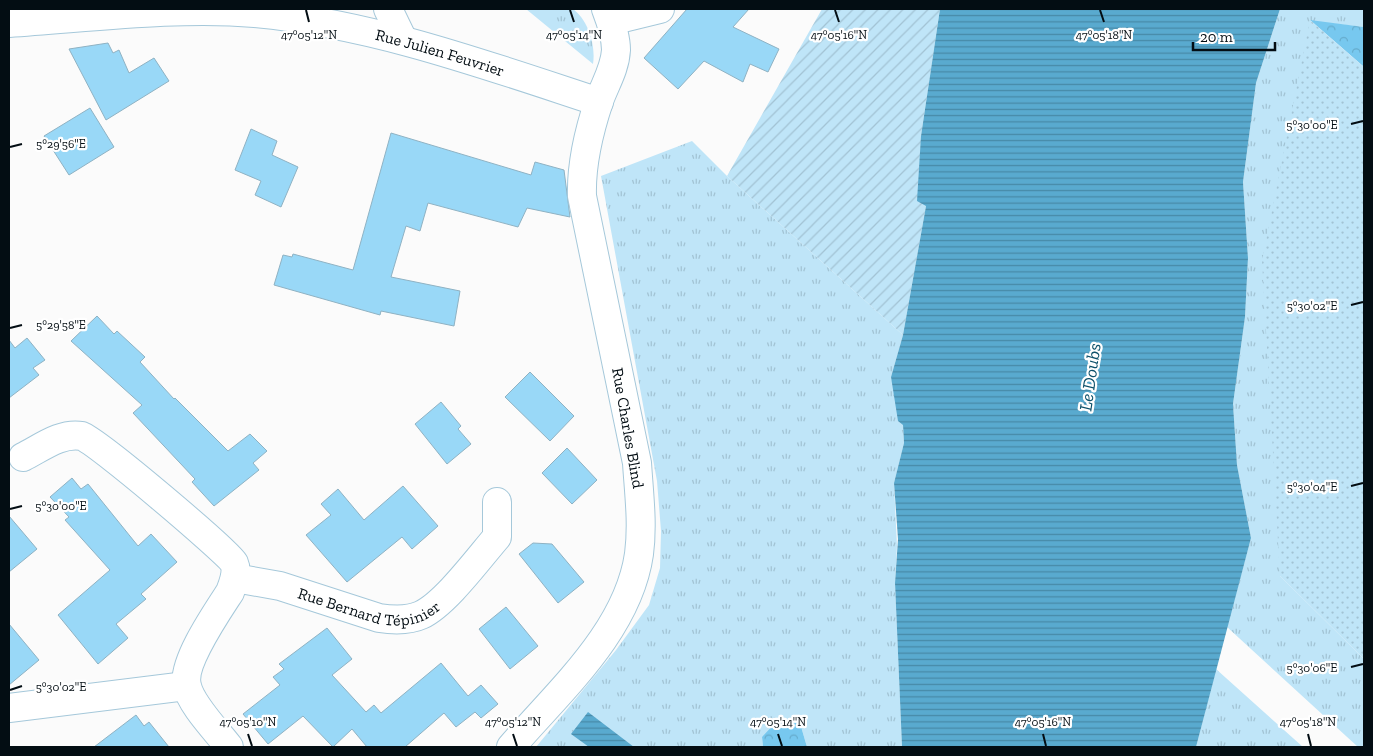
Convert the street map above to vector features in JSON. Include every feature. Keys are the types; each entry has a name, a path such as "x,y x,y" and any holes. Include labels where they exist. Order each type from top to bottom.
{"street":[{"path":"388,9 403,40"},
{"path":"608,15 660,9"},
{"name":"Rue Julien Feuvrier","path":"9,23 198,12 253,13 304,19 403,40 599,102"},
{"name":"Rue Charles Blind","path":"511,747 596,650 614,623 628,597 639,554 640,510 636,464 582,196 581,174 599,102 614,61 615,39 608,15"},
{"path":"23,457 68,434 85,436 157,494 224,552 234,564 235,578 230,592 187,670 186,686 192,699 229,747"},
{"name":"Rue Bernard Tépinier","path":"235,578 280,586 379,618 394,620 420,616 437,604 497,538 497,502"},
{"path":"9,708 186,686"}],"green space":[{"path":"526,9 573,9 583,20 590,34 594,57 593,64"},
{"path":"822,9 940,9 921,136 926,206 903,335 727,176"},
{"path":"1280,9 1364,9 1364,27 1310,21 1280,576 1364,659 1364,747 1358,747 1227,627 1251,538 1237,465 1233,404 1245,317 1248,258 1243,182 1256,83"},
{"path":"1310,20 1364,27 1364,67"},
{"path":"1310,20 1364,67 1364,659 1280,576 1262,261"},
{"path":"692,141 727,176 903,335 891,377 903,425 904,443 894,483 897,546 895,583 902,747 807,747 800,723 762,737 763,747 536,747 616,650 649,605 660,568 661,531 657,481 601,176"},
{"path":"1216,669 1303,747 1196,747"},
{"path":"776,722 800,723 807,747 763,747 762,737"}],"water":[{"name":"Le Doubs","path":"940,9 1280,9 1256,83 1243,182 1248,258 1245,317 1233,404 1237,465 1251,538 1196,747 902,747 895,583 898,539 894,483 904,443 903,425 898,421 891,377 903,335 926,206 917,201 921,136"},
{"path":"588,712 634,747 589,747 571,734"}],"building":[{"path":"687,9 749,9 733,27 779,49 768,72 750,64 743,82 704,61 678,89 644,58"},
{"path":"108,43 113,53 119,50 129,73 154,58 169,81 106,120 69,49"},
{"path":"90,108 114,147 69,175 44,136"},
{"path":"251,129 277,141 272,155 298,167 281,207 255,195 261,181 235,170"},
{"path":"391,133 531,175 535,162 564,170 570,217 527,208 518,227 428,203 420,231 406,226 391,277 460,291 454,326 381,311 380,315 274,285 283,255 292,257 293,254 353,270"},
{"path":"97,316 114,334 117,331 145,357 140,362 174,399 228,451 250,434 267,451 253,463 259,470 214,506 192,482 195,479 133,413 142,405 71,341"},
{"path":"27,338 45,360 33,368 39,375 9,398 9,340 15,348"},
{"path":"530,372 574,416 550,441 505,397"},
{"path":"441,402 461,426 458,429 471,444 447,464 415,424"},
{"path":"567,448 597,480 572,504 542,473"},
{"path":"72,478 81,489 88,484 138,546 151,534 177,562 141,594 146,599 116,624 128,638 98,664 58,615 110,570 65,520 69,517 50,497"},
{"path":"403,486 438,526 412,549 402,537 347,582 306,535 331,515 321,504 338,489 364,520"},
{"path":"9,516 37,549 9,572"},
{"path":"533,543 552,544 584,582 558,603 519,554"},
{"path":"506,607 538,646 510,669 479,629"},
{"path":"9,624 39,660 9,685"},
{"path":"327,628 352,659 332,675 366,712 374,705 381,713 441,663 468,696 481,685 498,704 481,718 475,712 456,727 444,713 405,747 367,747 352,729 333,747 303,716 268,744 243,714 280,685 273,677 284,669 279,664"},
{"path":"136,715 144,726 149,722 169,747 94,747"}]}
